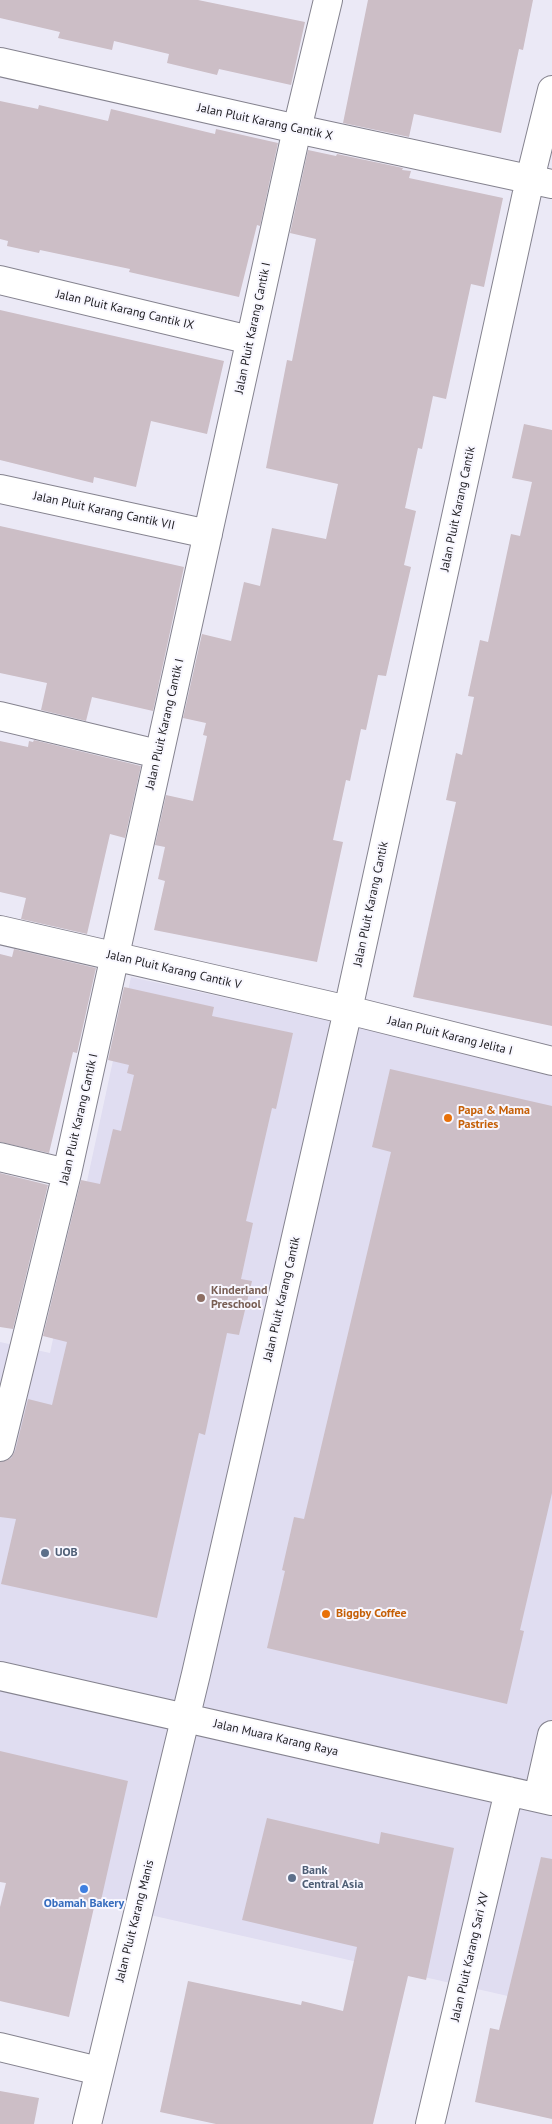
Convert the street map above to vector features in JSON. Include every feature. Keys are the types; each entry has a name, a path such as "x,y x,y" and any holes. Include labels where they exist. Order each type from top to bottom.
{"street":[{"name":"Jalan Pluit Karang Cantik I","path":"0,1447 10,1362 67,1174 250,340 328,0"},
{"name":"Jalan Pluit Karang Cantik X","path":"0,62 297,130 541,182"},
{"name":"Jalan Pluit Karang Cantik","path":"185,1718 541,182 552,90"},
{"name":"Jalan Pluit Karang Cantik IX","path":"0,280 250,340"},
{"name":"Jalan Pluit Karang Cantik VII","path":"0,489 208,534"},
{"path":"0,716 158,754"},
{"name":"Jalan Pluit Karang Cantik V","path":"0,930 348,1010"},
{"name":"Jalan Pluit Karang Jelita I","path":"348,1010 552,1061"},
{"path":"0,1157 67,1174"},
{"name":"Jalan Muara Karang Raya","path":"0,1676 545,1799"},
{"name":"Jalan Pluit Karang Manis","path":"87,2124 185,1718"},
{"path":"545,1799 552,1735"},
{"name":"Jalan Pluit Karang Sari XV","path":"430,2124 509,1791"},
{"path":"0,2047 99,2071"}],"shaded area":[{"path":"131,977 552,1070 552,2006 0,1881 0,1342 50,1353"}],"building":[{"path":"0,0 198,0 305,22 291,85 219,69 217,75 167,63 169,54 114,41 112,50 58,38 60,32 0,18"},
{"path":"368,0 533,0 523,50 519,49 501,133 414,114 409,137 343,123"},
{"path":"0,101 38,109 39,105 108,121 111,109 215,134 216,129 278,143 260,226 257,225 239,297 129,272 130,269 40,250 39,253 7,246 8,241 0,239"},
{"path":"308,150 403,168 402,170 411,171 409,178 503,198 484,287 471,284 446,399 433,396 422,449 418,448 405,508 416,511 404,565 411,567 386,676 378,675 366,730 361,729 350,781 346,780 333,840 343,842 317,962 154,930 165,881 158,879 165,847 155,845 166,795 193,801 207,736 203,735 206,723 183,718 202,634 231,641 244,582 260,586 272,528 326,539 338,484 266,468 287,360 292,361 316,239 290,233"},
{"path":"0,310 224,361 207,434 151,421 136,487 94,477 93,483 0,460"},
{"path":"524,424 552,430 552,1026 413,997 456,802 446,800 456,753 462,755 474,697 468,696 480,640 488,642 511,534 520,536 532,482 512,478"},
{"path":"0,526 184,567 153,711 92,697 86,721 41,710 47,683 0,673"},
{"path":"34,740 141,766 125,838 110,834 87,934 21,919 26,898 0,892 0,741 28,747 29,741 33,742"},
{"path":"14,949 96,968 77,1053 73,1052 49,1153 0,1142 0,954 12,957"},
{"path":"124,987 214,1007 212,1016 293,1033 276,1109 272,1108 246,1221 253,1223 241,1279 252,1281 239,1335 227,1333 205,1435 199,1433 157,1618 1,1584 16,1519 0,1517 0,1462 11,1458 15,1451 28,1399 52,1405 67,1342 43,1336 81,1180 100,1184 113,1129 121,1131 134,1075 127,1073 129,1065 108,1060"},
{"path":"390,1069 552,1106 552,1493 520,1630 524,1631 507,1704 267,1648 285,1571 282,1570 294,1517 304,1519 391,1152 372,1147"},
{"path":"0,1173 48,1185 13,1329 0,1327"},
{"path":"0,1751 128,1781 100,1905 95,1903 69,2017 0,2001 0,1907 6,1883 0,1882"},
{"path":"267,1818 379,1844 381,1832 454,1848 426,1980 408,1976 373,2124 216,2124 160,2112 188,1981 301,2005 302,2001 343,2011 357,1947 242,1920"},
{"path":"541,1857 552,1859 552,2119 475,2102 490,2028 499,2030"},
{"path":"0,2091 39,2098 34,2124 0,2124"}],"place":[{"name":"Papa & Mama Pastries","path":"448,1118"},
{"name":"Kinderland Preschool","path":"201,1298"},
{"name":"UOB","path":"45,1553"},
{"name":"Biggby Coffee","path":"326,1614"},
{"name":"Bank Central Asia","path":"292,1878"},
{"name":"Obamah Bakery","path":"84,1889"}]}
